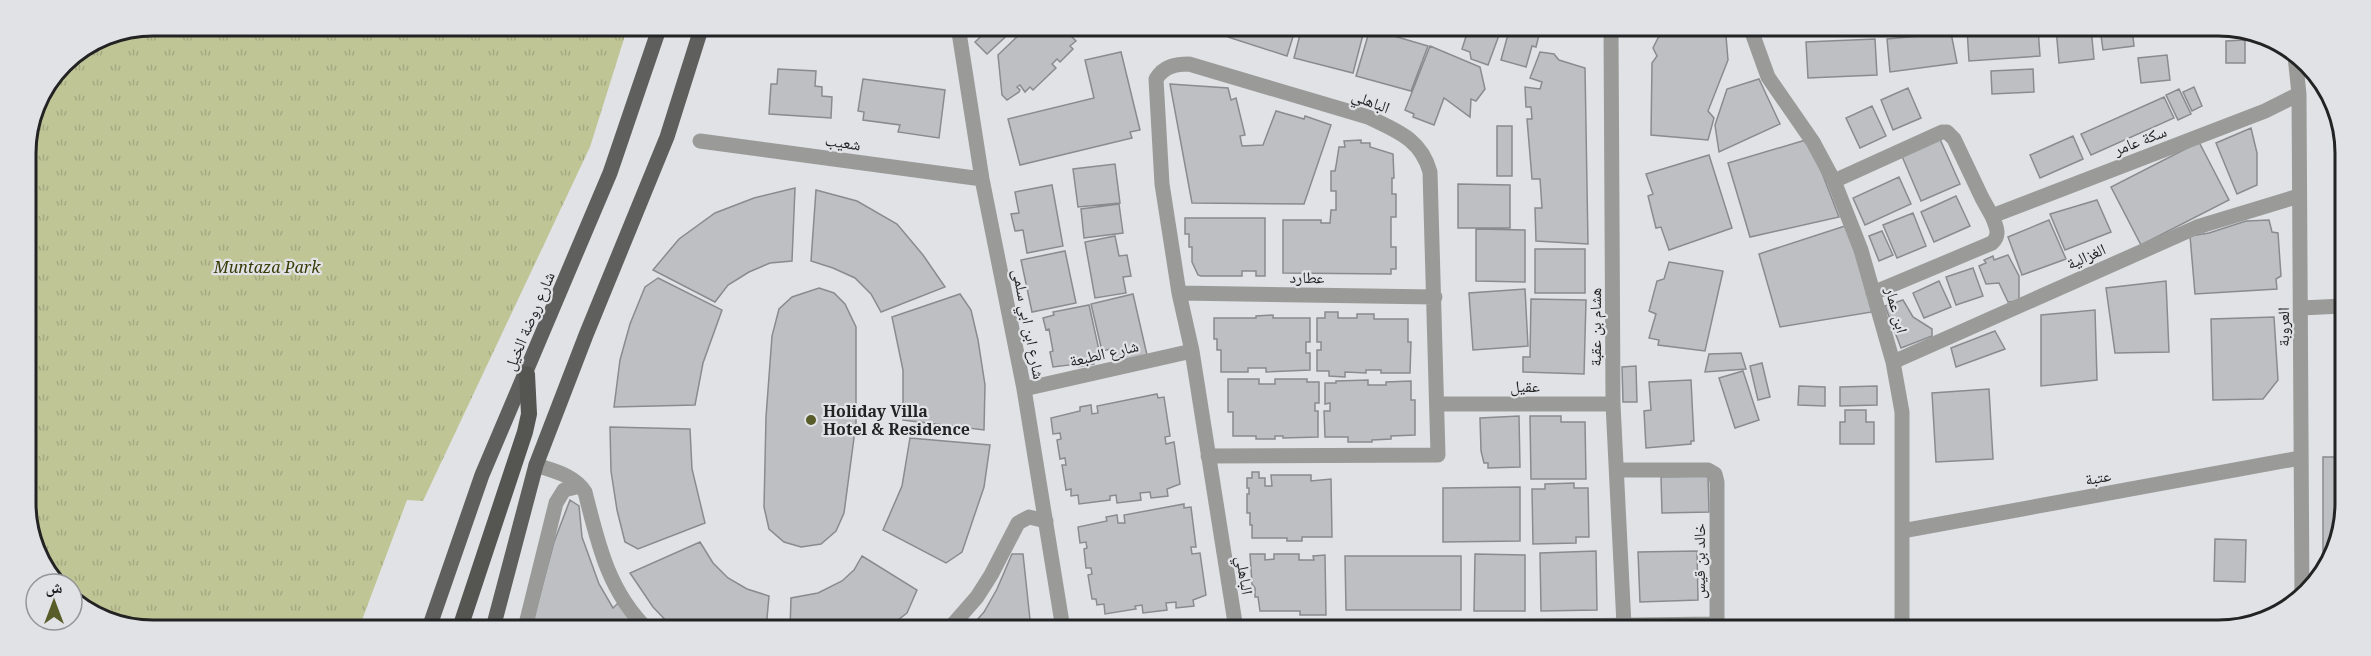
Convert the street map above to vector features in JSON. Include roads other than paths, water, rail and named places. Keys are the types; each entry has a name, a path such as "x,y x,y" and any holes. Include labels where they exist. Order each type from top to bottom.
{"highway":[{"path":"463,620 525,432 529,414 526,374"}],"main road":[{"name":"شارع روضة الخيل","path":"431,620 482,476 610,173 657,36"},
{"path":"495,620 537,465 586,335 667,137 699,36"}],"street":[{"name":"شارع ابن ابي سلمى","path":"960,36 982,179 1024,390 1062,620"},
{"name":"هشام بن عقبة","path":"1611,36 1613,404 1624,620"},
{"name":"ابن عمار","path":"1752,36 1768,76 1813,142 1833,181 1861,250 1893,362 1902,412 1902,620"},
{"name":"الباهلي","path":"1208,456 1438,454 1430,172 1426,157 1420,147 1395,130 1368,117 1189,64 1176,64 1166,69 1156,79 1162,184 1179,293 1192,351 1208,456 1235,620"},
{"name":"العروبة","path":"2296,66 2299,94 2304,582"},
{"name":"سكة عامر","path":"1992,216 2265,111 2299,94"},
{"path":"1833,181 1942,132 1947,132 1954,139 1998,231 1992,243 1873,293"},
{"name":"شعيب","path":"699,141 982,179"},
{"name":"الغزالية","path":"1893,362 2197,227 2299,196"},
{"name":"عطارد","path":"1179,293 1434,297"},
{"path":"2301,308 2335,306"},
{"name":"شارع الطبعة","path":"1024,390 1192,351"},
{"name":"عقيل","path":"1437,404 1613,404"},
{"name":"عتبة","path":"1902,531 2301,458"},
{"path":"537,465 570,478 585,492 605,567 618,594 638,620"},
{"name":"خالد بن قيس","path":"1617,470 1707,470 1715,474 1717,482 1716,620"},
{"path":"527,620 556,503 564,490 580,486"},
{"path":"957,620 977,597 991,575 1018,523 1029,517 1046,521"}],"place":[{"name":"Holiday Villa Hotel & Residence","path":"811,420"}],"park label":[{"name":"Muntaza Park","path":"267,267"}]}
